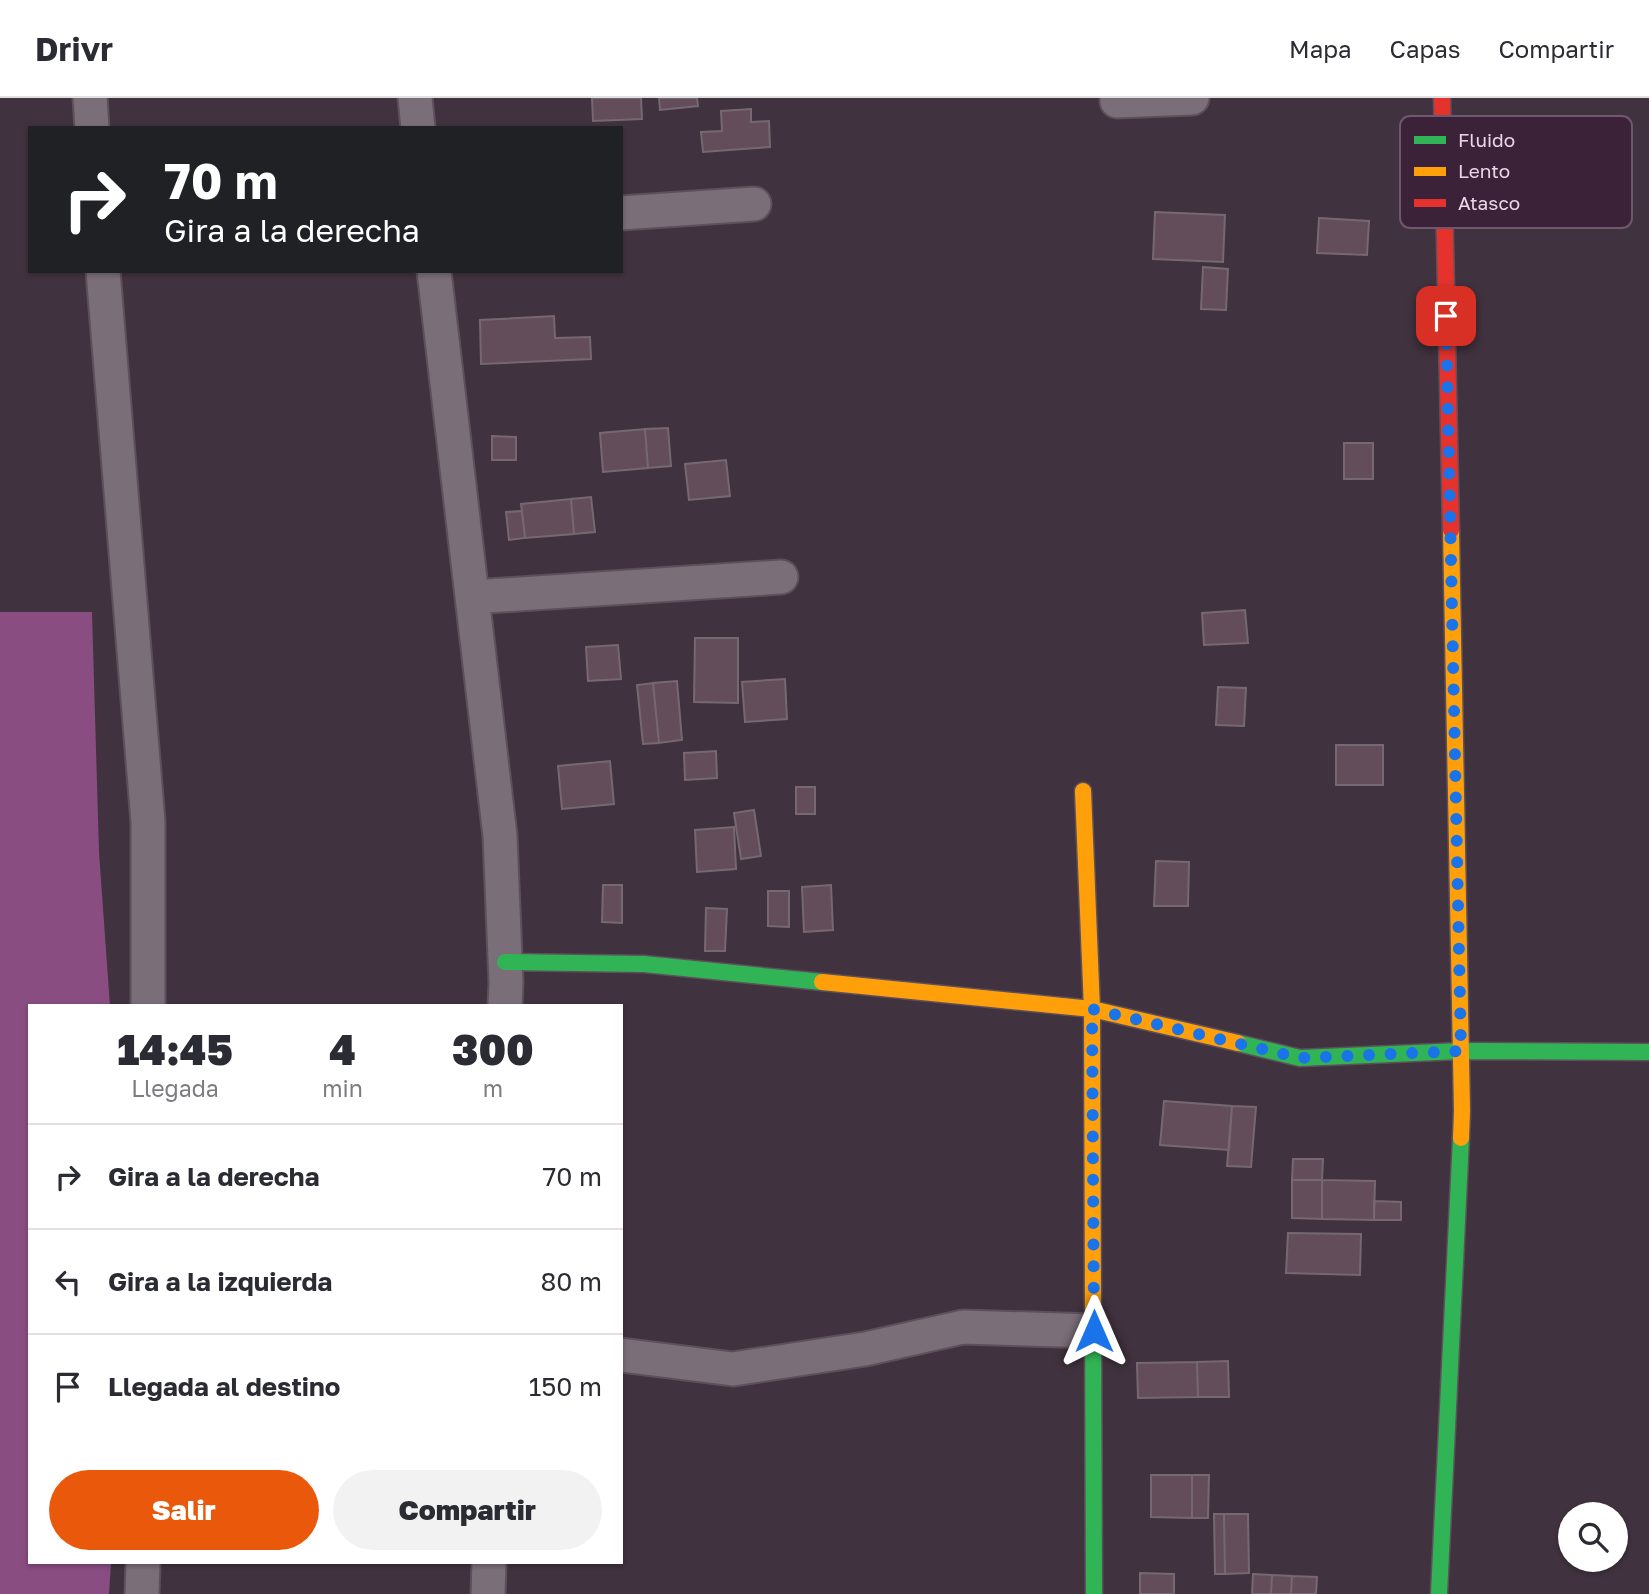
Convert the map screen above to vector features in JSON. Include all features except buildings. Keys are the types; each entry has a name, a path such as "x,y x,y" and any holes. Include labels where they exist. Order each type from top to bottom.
{"street":[{"path":"90,98 92,126"},
{"path":"415,98 418,126"},
{"path":"1117,101 1192,98"},
{"path":"1442,98 1442,116"},
{"path":"623,213 754,204"},
{"path":"1439,1594 1461,1124 1445,228"},
{"path":"103,273 148,822 148,1004"},
{"path":"434,273 500,836 505,1004"},
{"path":"472,597 781,577"},
{"path":"1083,791 1092,1009 1094,1594"},
{"path":"505,962 644,964 1092,1009 1300,1058 1461,1051 1649,1052"},
{"path":"623,1355 733,1369 865,1349 963,1327 1094,1331"},
{"path":"142,1594 143,1564"},
{"path":"488,1594 489,1564"}],"shaded area":[{"path":"0,612 92,612 99,852 110,1004 28,1004 28,1564 111,1564 109,1594 0,1594"}],"traffic: fast":[{"path":"505,962 644,964 822,982"},
{"path":"1238,1043 1300,1058 1461,1051 1649,1052"},
{"path":"1439,1594 1461,1138"},
{"path":"1093,1318 1094,1594"}],"traffic: slow":[{"path":"1451,530 1461,1138"},
{"path":"1083,791 1092,1009 1093,1318"},
{"path":"822,982 1092,1009 1238,1043"}],"traffic: jam":[{"path":"1442,98 1442,116"},
{"path":"1445,228 1451,530"}],"route":[{"path":"1094,1331 1092,1009 1300,1058 1461,1051 1446,316"}]}
